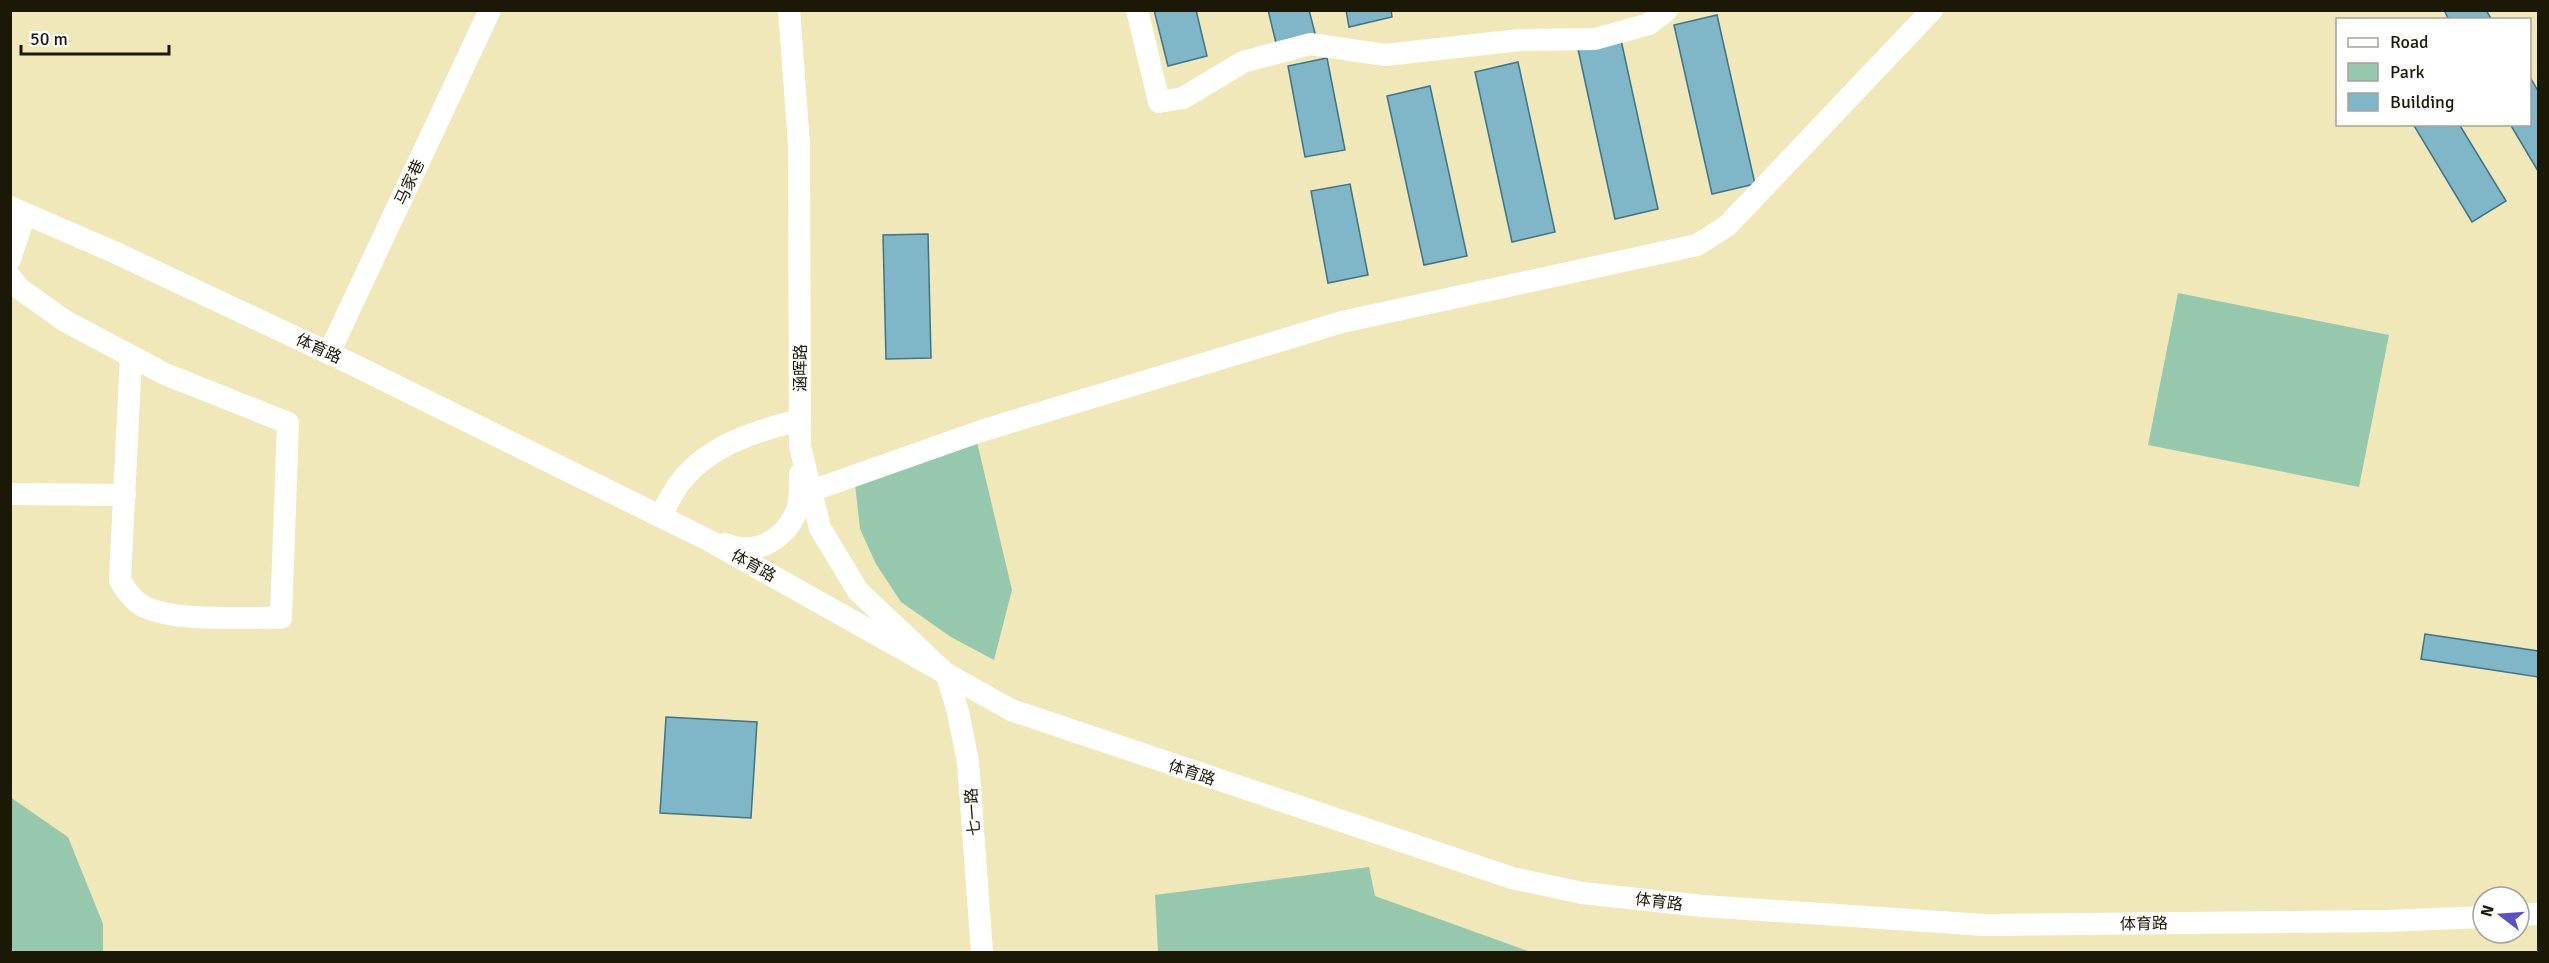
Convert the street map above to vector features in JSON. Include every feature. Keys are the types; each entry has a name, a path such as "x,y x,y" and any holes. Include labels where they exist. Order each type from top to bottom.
{"street":[{"name":"马家巷","path":"329,353 490,10"},
{"name":"涵晖路","path":"789,10 799,144 801,446 811,491 820,528 858,591 947,675"},
{"path":"1137,10 1159,102 1183,98 1243,62 1310,44 1384,55 1520,40 1595,39 1649,24 1667,10"},
{"path":"811,491 984,430 1342,322 1697,245 1727,226 1932,10"},
{"name":"体育路","path":"18,211 114,252 329,353 710,541 1011,710 1512,878 1582,893 1703,906 1984,925 2387,921 2471,917"},
{"path":"10,259 18,211"},
{"path":"10,276 20,289 65,321 165,374 288,423 281,618 165,615 143,606 127,593 120,580 131,356"},
{"path":"660,516 682,480 714,451 769,427 800,420"},
{"path":"710,541 744,549 766,543 785,533 794,520 799,501 801,446"},
{"path":"10,494 124,495"},
{"name":"七一路","path":"947,675 958,712 968,762 982,952"}],"green space":[{"path":"2178,293 2389,335 2359,487 2148,445"},
{"path":"977,442 1012,590 994,660 951,637 901,602 876,564 860,529 855,484"},
{"path":"10,797 68,837 103,924 103,952 11,952"},
{"path":"1369,867 1375,896 1531,952 1158,952 1155,895"}],"building":[{"path":"1154,10 1196,10 1207,56 1168,66"},
{"path":"1268,10 1309,10 1316,37 1277,47"},
{"path":"1346,10 1391,10 1392,17 1349,27"},
{"path":"2444,10 2486,10 2491,18 2448,18"},
{"path":"1717,15 1755,184 1712,194 1674,25"},
{"path":"1621,40 1658,209 1615,219 1578,49"},
{"path":"1327,58 1345,150 1305,157 1288,66"},
{"path":"1518,62 1555,232 1512,242 1475,72"},
{"path":"2531,79 2538,91 2538,171 2511,126 2531,126"},
{"path":"1430,86 1467,256 1424,265 1387,96"},
{"path":"2414,126 2460,126 2506,201 2472,222"},
{"path":"1350,184 1368,275 1328,283 1311,191"},
{"path":"928,234 931,358 886,359 883,235"},
{"path":"2425,634 2538,651 2538,677 2421,659"},
{"path":"666,717 757,722 751,818 660,813"}]}
